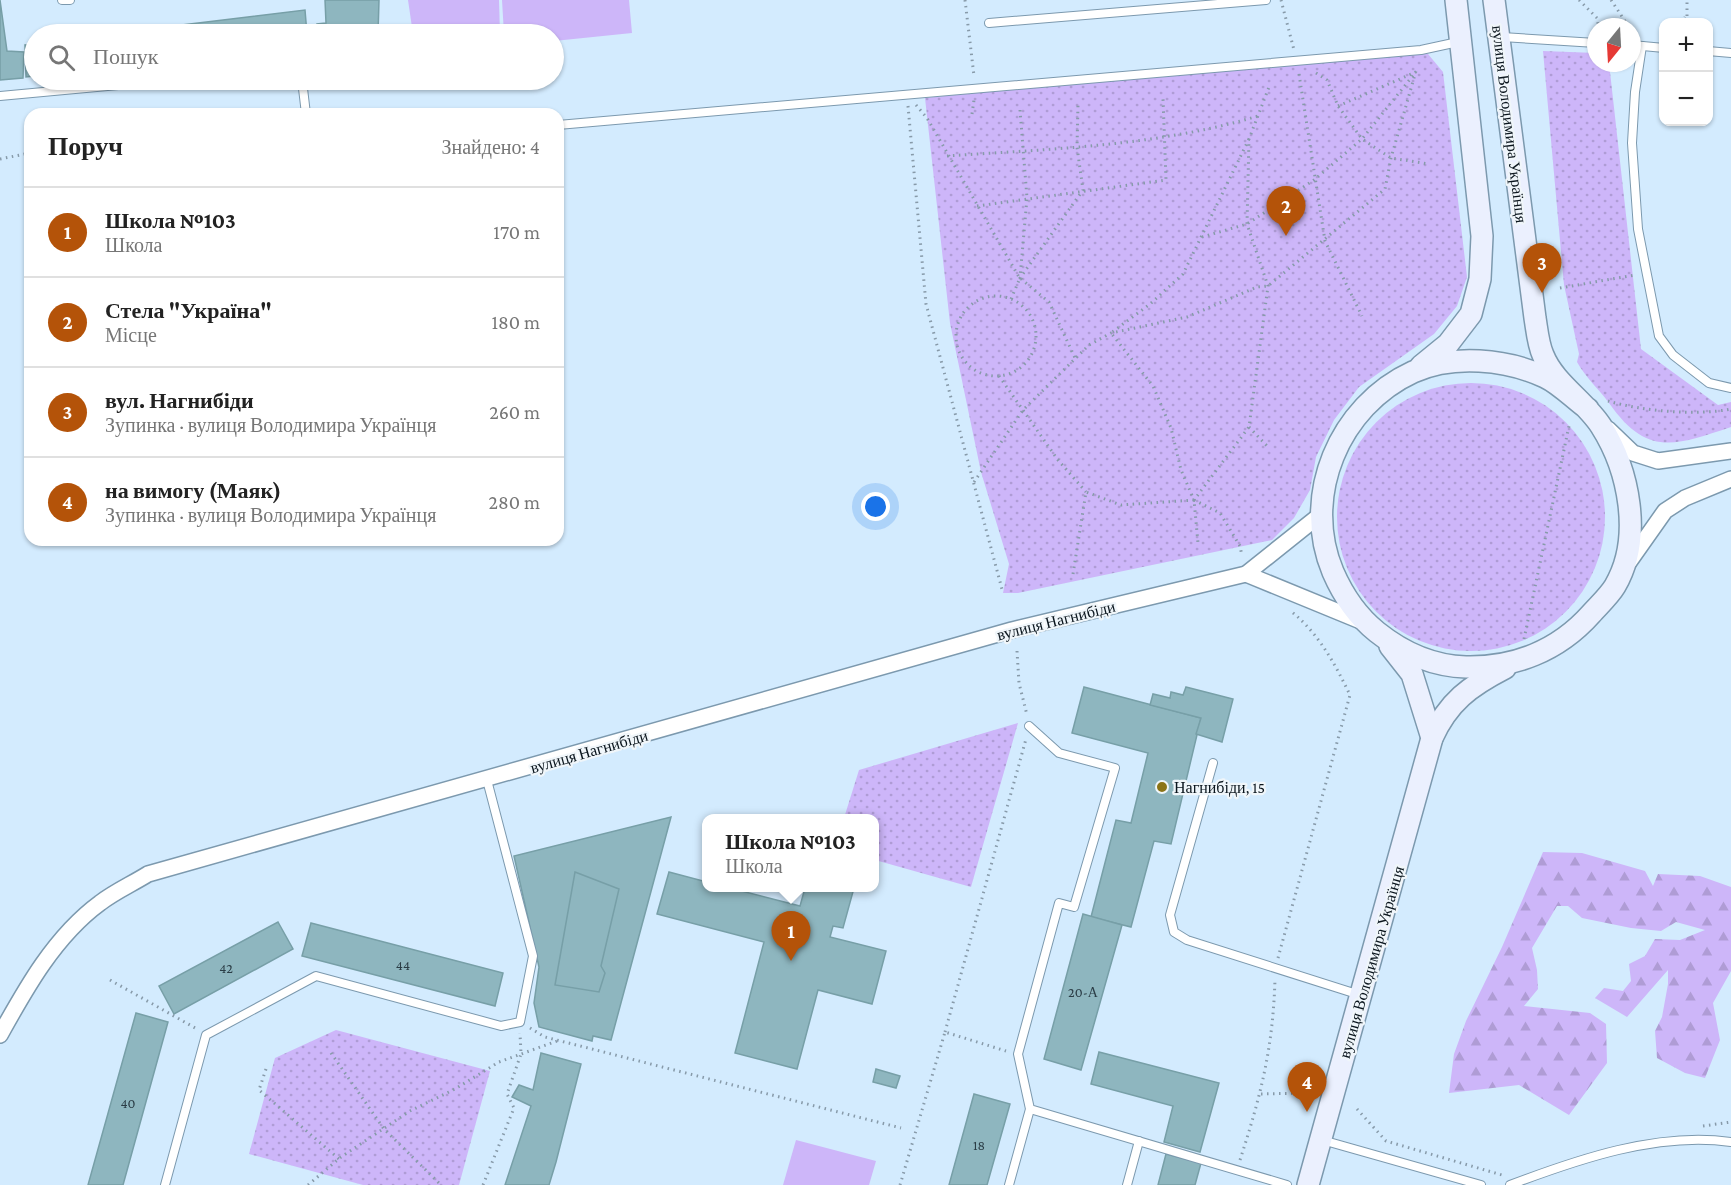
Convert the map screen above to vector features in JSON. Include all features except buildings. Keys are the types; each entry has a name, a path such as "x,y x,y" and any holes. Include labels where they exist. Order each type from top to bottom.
{"street":[{"name":"вулиця Володимира Українця","path":"1432,738 1412,674 1396,652 1366,623 1341,591 1330,564 1320,515 1325,476 1340,438 1364,406 1415,371 1448,344 1471,314 1480,279 1482,236 1456,0"},
{"name":"вулиця Володимира Українця","path":"1308,1185 1432,738 1443,714 1469,689 1516,662 1552,648 1579,628 1614,588 1622,572 1630,537 1625,481 1616,452 1588,409 1557,377 1543,355 1535,318 1494,0"},
{"name":"вулиця Володимира Українця","path":"1415,371 1447,363 1481,361 1520,367 1548,378 1588,409"},
{"path":"1588,409 1633,453 1658,461 1731,451"},
{"path":"1622,572 1665,511 1685,498 1731,479"},
{"name":"вулиця Нагнибіди","path":"0,1035 22,995 53,949 99,903 148,874 1012,630 1246,574 1320,515"},
{"path":"1246,574 1366,623"},
{"name":"вулиця Володимира Українця","path":"1366,623 1392,644 1422,659 1455,667 1488,667 1516,662"}],"lane":[{"path":"62,0 70,0"},
{"path":"989,23 1266,0"},
{"path":"1498,37 1587,42"},
{"path":"564,124 1421,50 1460,41"},
{"path":"1659,48 1642,46 1635,92 1632,143 1638,229 1645,273 1659,336 1673,355 1709,383 1731,388"},
{"path":"1713,51 1731,53"},
{"path":"0,96 64,90"},
{"path":"303,90 305,108"},
{"path":"1009,1185 1030,1109 1018,1054 1059,903 1074,907 1115,768 1059,753 1029,726"},
{"path":"1212,763 1170,915 1174,932 1187,940 1362,996"},
{"path":"165,1185 206,1035 316,976 501,1026 519,1022 533,956 487,780"},
{"path":"1030,1109 1287,1185"},
{"path":"1320,1140 1481,1185"},
{"path":"1510,1185 1634,1146 1716,1140 1731,1142"},
{"path":"1127,1185 1139,1141"}],"path":[{"path":"965,0 976,88 972,114"},
{"path":"1281,0 1296,60 1325,241 1362,316"},
{"path":"1579,0 1597,18"},
{"path":"1611,0 1623,18"},
{"path":"1685,17 1687,0"},
{"path":"1296,60 1327,80 1338,106 1362,139 1391,158 1429,164"},
{"path":"1338,106 1416,72"},
{"path":"1202,237 1247,224 1314,180 1362,139 1416,72"},
{"path":"1111,333 1187,317 1257,287 1268,286 1325,241 1385,189 1391,158 1416,72"},
{"path":"974,482 1023,410 1089,345 1111,333 1150,304 1183,274 1249,139 1269,87"},
{"path":"907,95 926,304 1003,593"},
{"path":"977,206 1166,180 1163,98"},
{"path":"1011,299 1020,278 1083,190 1077,147 1078,105"},
{"path":"1020,110 1027,198 1020,278"},
{"path":"947,156 1077,147 1164,136 1224,127 1258,116"},
{"path":"927,118 947,156 1020,278 1049,302 1076,360"},
{"path":"1194,500 1249,427 1268,286 1247,224 1249,139"},
{"path":"0,159 24,154"},
{"path":"1560,288 1645,273"},
{"path":"998,296 1011,299 1022,306 1030,316 1035,329 1035,342 1031,355 1023,365 999,376 974,370 964,361 958,349 958,323 964,312 979,300 998,296"},
{"path":"1111,333 1153,386 1171,428 1180,470 1194,500 1198,543"},
{"path":"999,376 1058,460 1086,492 1121,505 1194,500 1220,513 1240,546 1246,574"},
{"path":"1608,401 1627,406 1713,413 1731,409"},
{"path":"1523,641 1569,426"},
{"path":"1249,427 1268,447"},
{"path":"1073,574 1086,492"},
{"path":"1237,1170 1261,1094 1274,1029 1276,968 1350,695 1335,666 1309,626 1291,611"},
{"path":"900,1185 945,1032 1029,726 1019,683 1017,651"},
{"path":"110,980 206,1035"},
{"path":"519,1022 545,1037 901,1128"},
{"path":"483,1185 514,1108 507,1094 521,1054 519,1022"},
{"path":"945,1032 1018,1054"},
{"path":"308,1185 339,1159 384,1129 499,1062 558,1040"},
{"path":"331,1053 384,1129 441,1185"},
{"path":"266,1069 259,1090 339,1159"},
{"path":"1261,1094 1308,1093"},
{"path":"1358,1109 1386,1141 1503,1175 1511,1173"},
{"path":"1701,1126 1731,1122"},
{"path":"313,1181 316,1185"}],"green space":[{"path":"408,0 499,0 500,24 412,24"},
{"path":"502,0 629,0 632,33 564,40 564,24 503,24"},
{"path":"1543,51 1587,53 1587,72 1610,72 1641,349 1718,405 1731,402 1731,427 1677,442 1649,439 1636,432 1623,420 1577,362 1579,354 1564,285"},
{"path":"1428,54 1443,72 1467,277 1457,306 1434,334 1359,387 1334,420 1316,457 1310,490 1294,518 1272,540 1018,593 1003,593 1009,564 981,472 950,323 925,98 1296,60"},
{"path":"1484,383 1522,393 1546,405 1566,422 1583,442 1595,466 1603,491 1605,517 1603,543 1595,568 1583,592 1566,612 1546,629 1522,641 1497,649 1458,651 1420,641 1396,629 1367,602 1359,592 1347,568 1339,543 1337,504 1347,466 1359,442 1386,413 1396,405 1420,393 1445,385"},
{"path":"1018,723 971,887 879,861 879,814 845,814 859,770"},
{"path":"1543,852 1582,853 1645,871 1653,886 1658,874 1700,876 1731,887 1731,971 1713,1003 1720,1040 1705,1078 1685,1073 1657,1058 1655,1031 1662,1017 1668,970 1627,1017 1595,998 1604,988 1623,991 1631,981 1629,964 1645,956 1655,939 1680,940 1705,930 1676,922 1661,931 1631,928 1582,918 1568,906 1557,906 1532,948 1538,989 1524,1006 1590,1013 1606,1024 1607,1063 1569,1115 1519,1085 1449,1093 1454,1054 1466,1021 1502,947"},
{"path":"336,1030 490,1071 459,1185 363,1185 249,1154 275,1058"},
{"path":"796,1140 876,1161 869,1185 783,1185"}],"place":[{"name":"Стела \"Україна\"","path":"1286,236"},
{"name":"вул. Нагнибіди","path":"1542,293"},
{"name":"Нагнибіди, 15","path":"1162,787"},
{"name":"Школа №103","path":"791,961"},
{"name":"на вимогу (Маяк)","path":"1307,1112"}]}
